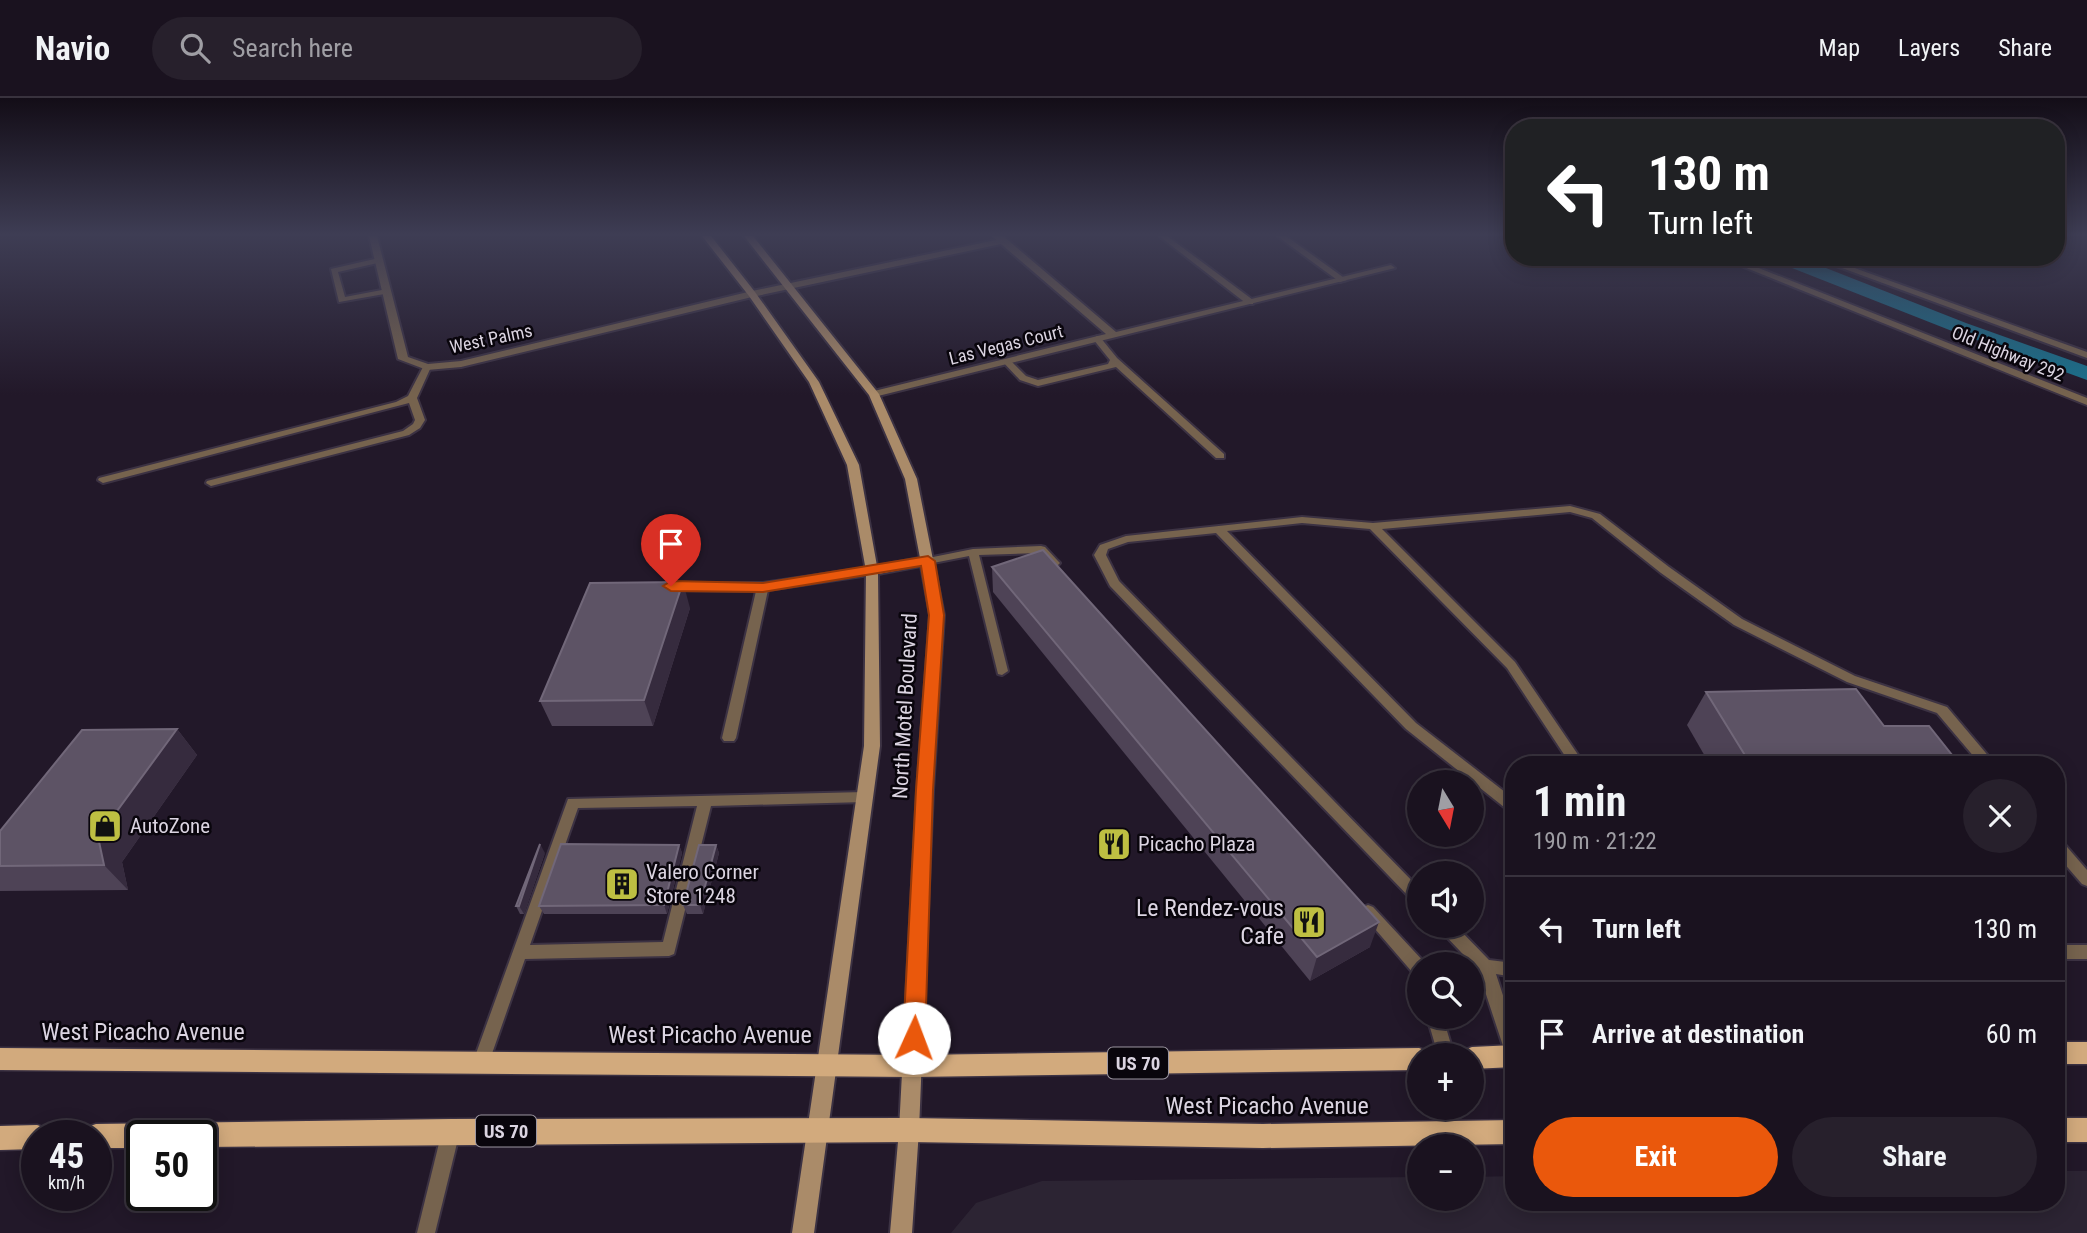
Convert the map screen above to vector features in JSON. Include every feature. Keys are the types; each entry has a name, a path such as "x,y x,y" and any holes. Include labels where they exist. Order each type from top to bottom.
{"main road":[{"name":"North Motel Boulevard","path":"748,289 814,382 853,465 873,570 872,746 803,1233"},
{"name":"North Motel Boulevard","path":"792,289 874,394 911,479 937,615 925,790 913,1066 901,1233"},
{"path":"873,570 928,561"},
{"path":"2065,1053 2087,1053"},
{"path":"1484,1057 1505,1056"},
{"name":"West Picacho Avenue","path":"0,1059 828,1063 913,1066 1407,1059"},
{"name":"West Picacho Avenue","path":"112,1136 451,1131 909,1130 1263,1136 1505,1132"},
{"path":"2065,1130 2087,1130"},
{"path":"0,1138 21,1137"}],"street":[{"name":"West Palms","path":"387,291 403,359 427,367 461,364 776,289"},
{"path":"1059,289 1113,335"},
{"name":"Las Vegas Court","path":"874,394 1305,289"},
{"name":"Old Highway 292","path":"1803,289 2087,402"}],"lane":[{"path":"339,289 342,300 387,291"},
{"path":"1233,289 1250,302"},
{"path":"1904,289 2087,355"},
{"path":"1097,339 1114,360 1220,456"},
{"path":"1006,361 1023,378 1038,383 1103,369 1112,366 1114,360"},
{"path":"103,480 377,411 412,398 427,367"},
{"path":"211,484 406,433 417,426 420,420 412,398"},
{"path":"1407,886 1114,583 1100,555 1104,547 1126,538 1302,520 1373,526 1570,509 1583,511 1596,516 1738,622 1851,679 1942,710 1981,756"},
{"path":"1373,526 1511,665 1572,756"},
{"path":"1220,530 1411,726 1505,800"},
{"path":"928,561 973,552 1041,549 1060,570"},
{"path":"973,552 1002,671"},
{"path":"660,586 763,587 873,570"},
{"path":"729,738 763,587"},
{"path":"481,1062 572,803 865,797"},
{"path":"520,952 669,949 705,800"},
{"path":"2065,854 2087,880"},
{"path":"1355,897 1407,955"},
{"path":"1458,938 1485,966 1505,1028"},
{"path":"2065,952 2087,952"},
{"path":"1485,966 1505,969"},
{"path":"426,1233 451,1131"}],"shaded area":[{"path":"2065,1171 2087,1171 2087,1233 951,1233 976,1203 1042,1181 1407,1177 1407,1211 1484,1211 1484,1177 1505,1176 1505,1211 2065,1211"}],"building":[{"path":"1043,550 1379,922 1317,957 992,567"},
{"path":"683,582 644,700 540,701 590,583"},
{"path":"1856,689 1884,726 1929,726 1953,756 1745,756 1706,692"},
{"path":"177,729 98,837 104,865 0,866 0,831 82,730"},
{"path":"540,844 519,906 516,906"},
{"path":"561,844 679,845 664,905 539,906"},
{"path":"699,845 716,845 700,905 683,905"}],"waterway":[{"path":"1862,289 2087,373"}],"place":[{"name":"AutoZone","path":"105,826"},
{"name":"Picacho Plaza","path":"1114,844"},
{"name":"Valero Corner Store 1248","path":"622,884"},
{"name":"Le Rendez-vous Cafe","path":"1309,922"}],"route":[{"path":"671,586 763,587 928,561 937,615 925,790 914,1038"}]}
